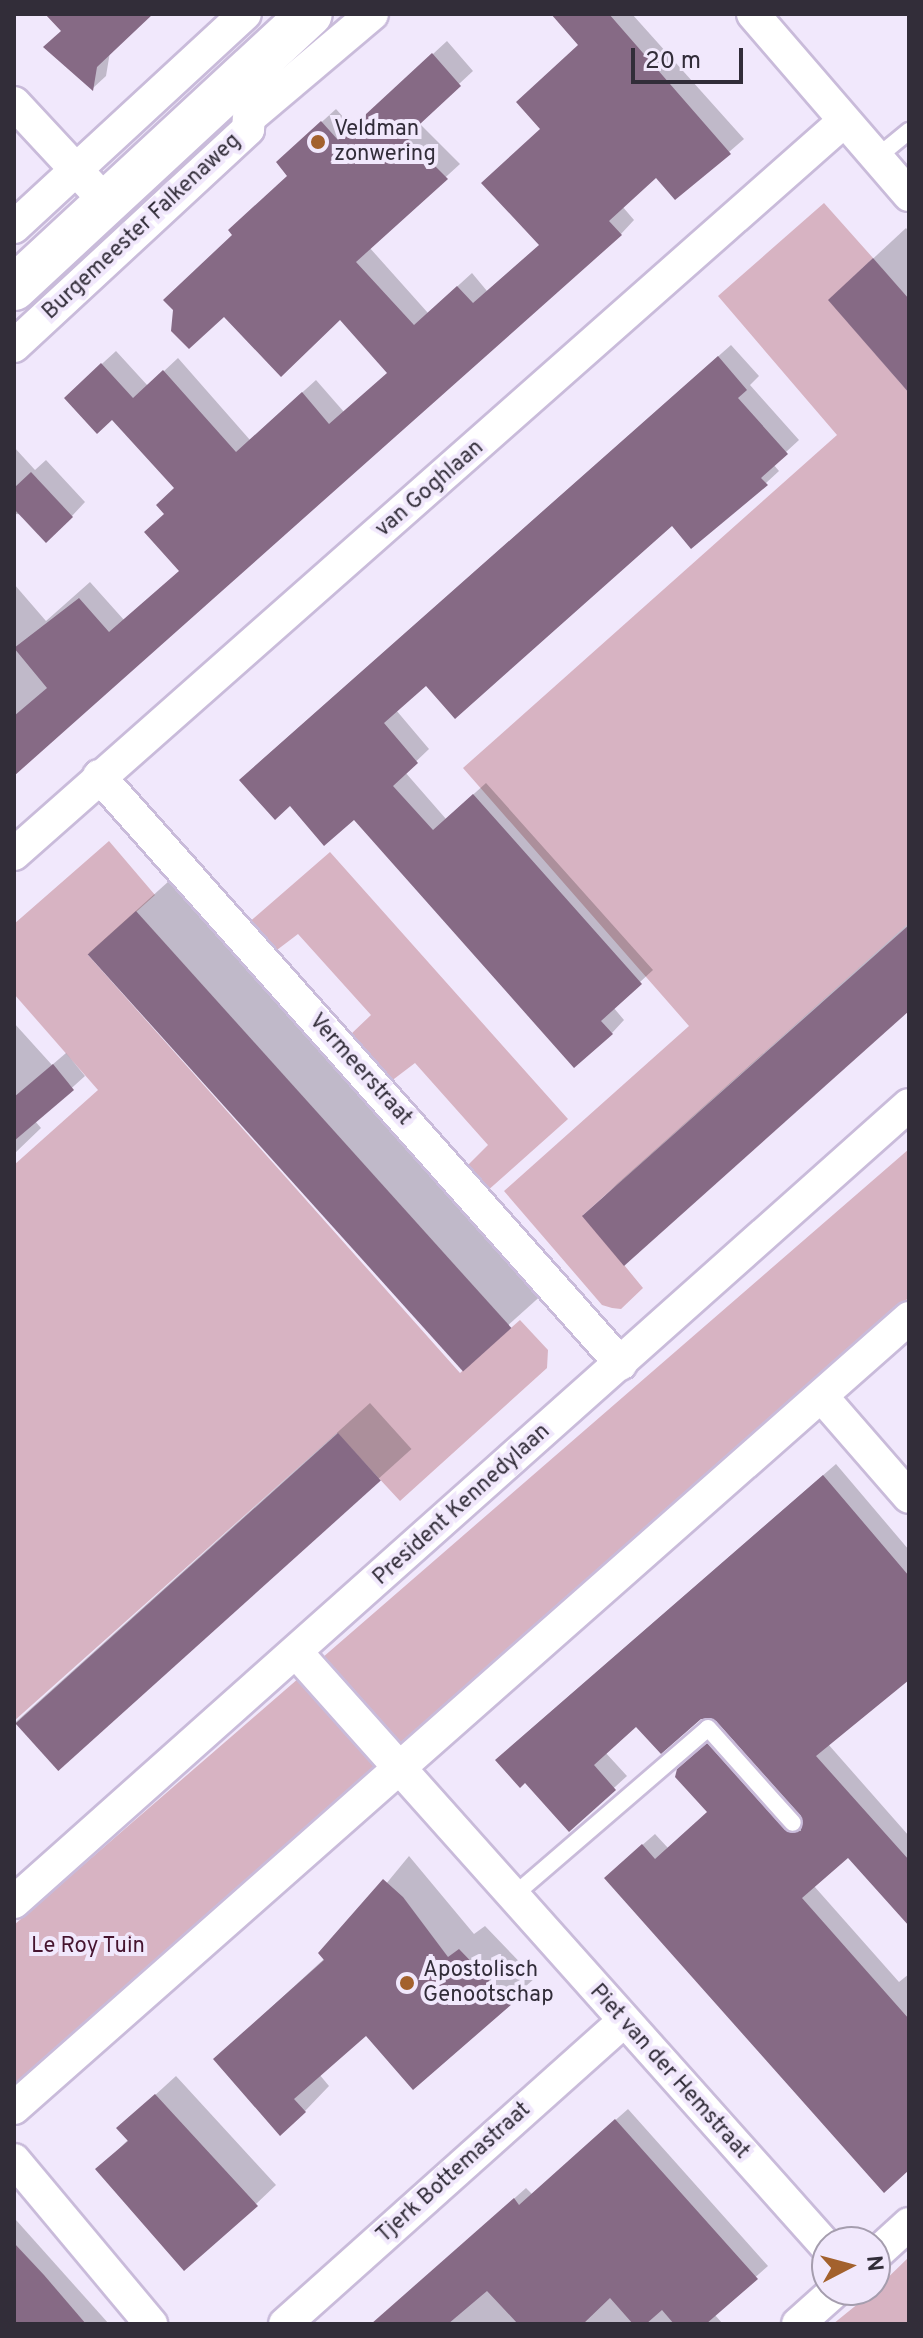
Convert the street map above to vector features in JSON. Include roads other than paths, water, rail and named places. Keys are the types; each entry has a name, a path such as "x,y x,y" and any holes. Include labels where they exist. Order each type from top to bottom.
{"street":[{"path":"14,227 245,14"},
{"name":"Burgemeester Falkenaweg","path":"14,346 121,218 267,78 310,14"},
{"name":"Burgemeester Falkenaweg","path":"267,78 317,65 372,14"},
{"path":"753,14 909,195"},
{"path":"14,103 121,218"},
{"name":"van Goghlaan","path":"14,854 844,121"},
{"name":"Burgemeester Falkenaweg","path":"14,288 121,218"},
{"name":"Vermeerstraat","path":"99,776 621,1364"},
{"name":"President Kennedylaan","path":"14,1902 909,1105"},
{"path":"14,2108 399,1766 823,1398 909,1318"},
{"path":"823,1398 909,1497"},
{"name":"Piet van der Hemstraat","path":"296,1652 811,2229"},
{"name":"Tjerk Bottemastraat","path":"285,2324 623,2022"},
{"path":"14,2160 151,2324"},
{"path":"891,2240 909,2224"},
{"path":"798,2324 818,2306"}],"lane":[{"path":"876,158 909,131"},
{"path":"513,1896 708,1728 793,1823"}],"place":[{"name":"Veldman zonwering","path":"318,142"},
{"name":"Apostolisch Genootschap","path":"407,1983"}],"park label":[{"name":"Le Roy Tuin","path":"88,1947"}]}
